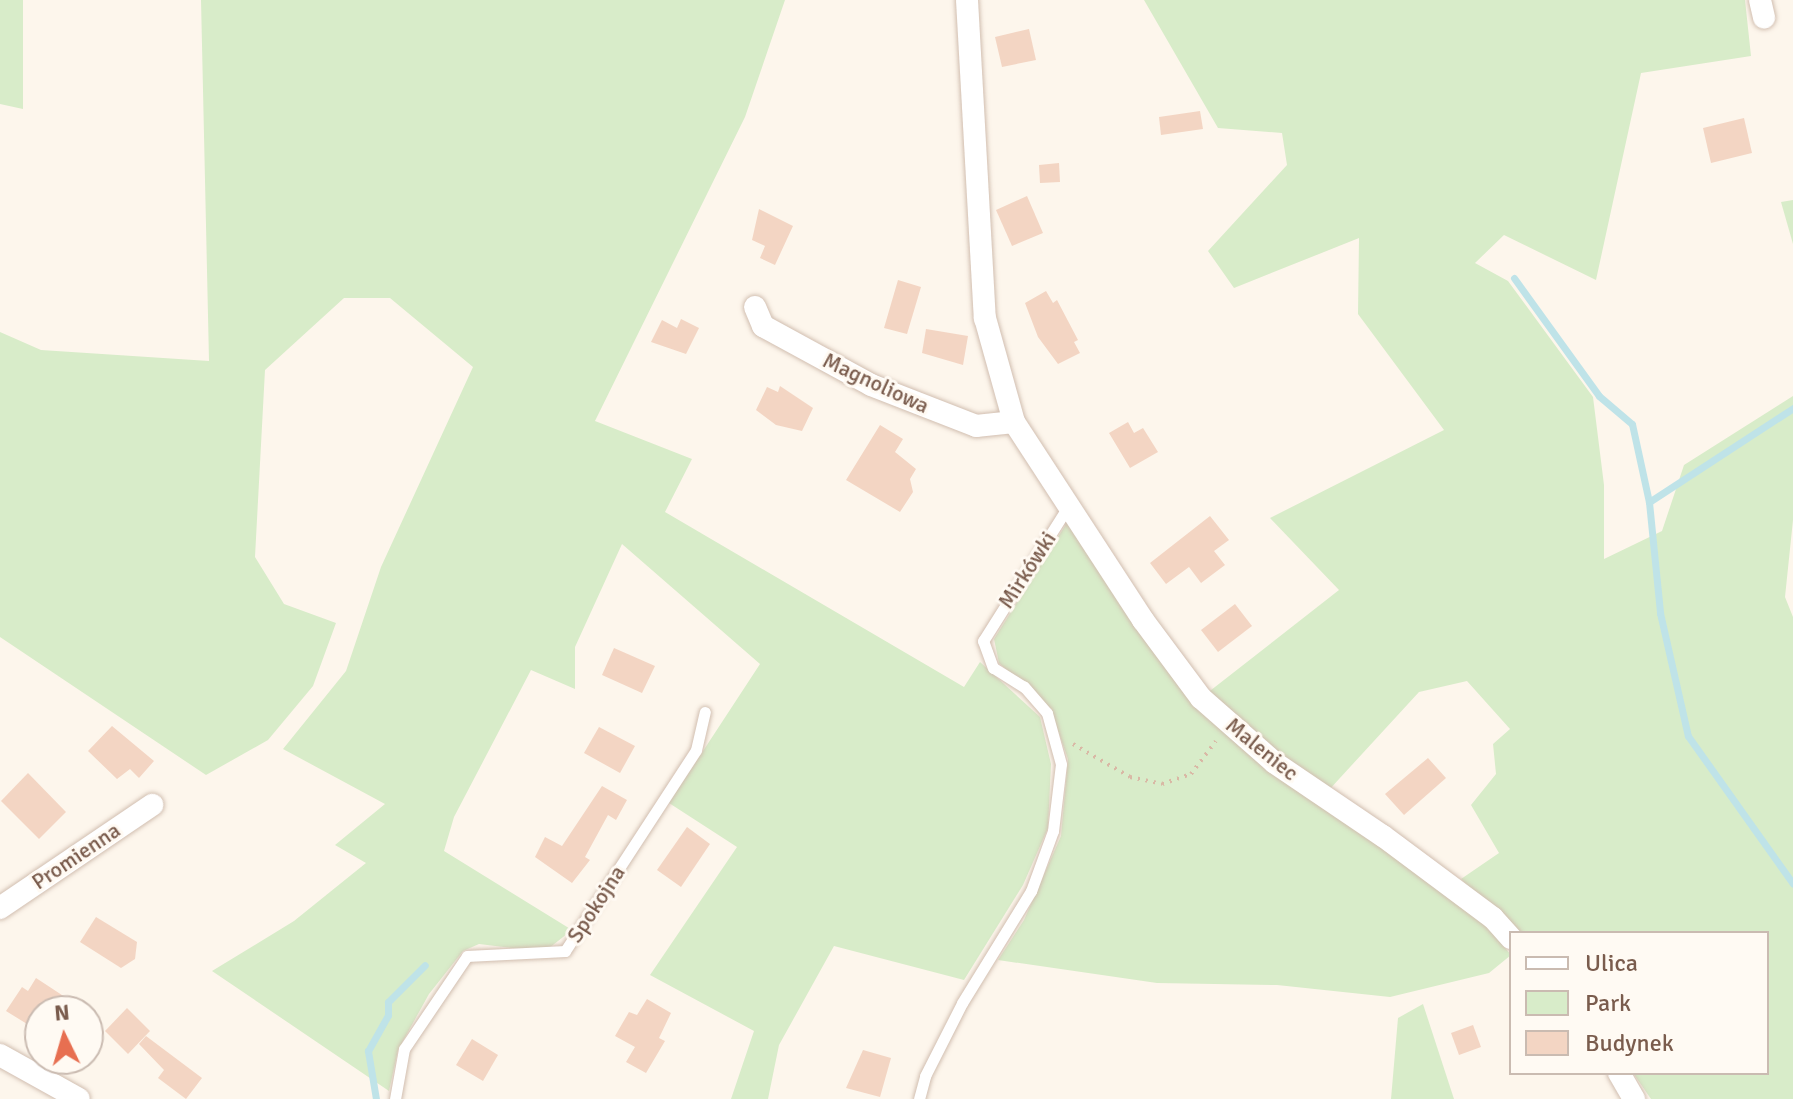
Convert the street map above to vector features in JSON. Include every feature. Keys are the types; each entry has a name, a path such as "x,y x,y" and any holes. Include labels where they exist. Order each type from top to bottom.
{"street":[{"path":"967,0 985,318 1014,422 1069,505"},
{"name":"Magnoliowa","path":"755,307 763,326 871,385 976,426 1014,422"},
{"name":"Maleniec","path":"1069,505 1143,620 1201,698 1275,763 1493,918 1509,936"},
{"name":"Promienna","path":"0,908 152,805"},
{"path":"0,1055 79,1099"},
{"path":"1620,1075 1634,1099"}],"lane":[{"name":"Mirkówki","path":"919,1099 925,1076 962,1003 1031,891 1053,831 1061,764 1047,713 1024,687 993,668 983,641 1069,505"},
{"name":"Spokojna","path":"395,1099 404,1049 467,956 565,951 696,750 705,712"}],"path":[{"path":"1053,734 1130,777 1162,784 1191,774 1228,721"}],"green space":[{"path":"0,0 23,0 23,109 0,104"},
{"path":"201,0 785,0 745,117 595,421 692,459 665,512 964,687 980,662 1040,717 1051,764 1048,828 1023,885 964,980 834,946 779,1045 768,1099 731,1099 754,1031 650,975 737,847 669,803 760,664 622,544 575,647 575,689 531,670 454,817 444,851 572,930 544,952 479,944 463,951 429,994 398,1050 389,1091 212,971 294,921 366,863 335,845 385,804 283,749 346,671 381,567 473,367 390,298 344,298 265,370 255,557 284,604 336,623 313,686 268,740 206,775 0,637 0,332 41,350 209,361"},
{"path":"1144,0 1745,0 1751,56 1641,73 1596,280 1504,235 1475,263 1508,281 1593,397 1604,485 1604,559 1662,531 1684,465 1793,396 1793,520 1785,597 1793,617 1793,1099 1651,1099 1634,1075 1769,1075 1769,931 1511,931 1461,879 1499,853 1471,805 1496,774 1493,744 1510,729 1467,681 1419,692 1328,791 1206,694 1339,590 1270,518 1444,430 1358,314 1359,238 1234,288 1208,251 1287,165 1282,133 1218,128"},
{"path":"1793,200 1793,244 1781,202"},
{"path":"1068,521 1188,692 1476,913 1509,953 1509,957 1489,973 1390,997 1277,985 1157,983 998,960 1024,920 1061,836 1068,759 1050,708 999,663 994,639"},
{"path":"1423,1004 1454,1099 1391,1099 1398,1018"}],"building":[{"path":"1029,29 1036,60 1002,67 995,37"},
{"path":"1200,111 1203,129 1161,135 1159,117"},
{"path":"1744,118 1752,153 1711,163 1703,128"},
{"path":"1059,163 1060,182 1040,183 1039,165"},
{"path":"1027,196 1043,233 1012,246 996,210"},
{"path":"759,209 793,226 775,265 760,258 765,246 752,240"},
{"path":"898,280 921,287 907,334 884,328"},
{"path":"1046,291 1053,303 1057,300 1078,340 1074,342 1080,353 1058,364 1038,337 1025,303"},
{"path":"681,319 699,328 686,354 651,342 662,320 677,328"},
{"path":"926,329 968,336 963,365 922,353"},
{"path":"780,386 813,408 802,431 776,425 756,410 767,387 778,392"},
{"path":"1128,422 1134,433 1143,428 1158,452 1130,468 1109,433"},
{"path":"880,425 903,439 895,452 916,469 910,479 913,492 900,512 846,480"},
{"path":"1210,516 1229,540 1214,551 1225,565 1201,583 1189,567 1166,584 1150,563"},
{"path":"1235,604 1252,626 1218,652 1201,630"},
{"path":"614,648 655,666 642,693 602,675"},
{"path":"112,726 154,761 139,778 130,769 117,779 88,751"},
{"path":"599,727 635,746 620,773 584,753"},
{"path":"1428,758 1446,778 1404,815 1385,794"},
{"path":"28,773 66,812 39,839 1,801"},
{"path":"602,786 627,800 616,820 608,815 585,857 590,860 572,883 535,857 545,837 562,846"},
{"path":"687,827 710,844 681,887 657,870"},
{"path":"96,917 137,942 135,959 121,968 80,942"},
{"path":"36,978 62,995 24,995 24,1022 6,1011 22,987 28,991"},
{"path":"647,999 671,1013 659,1038 665,1041 646,1073 626,1062 635,1047 615,1036 629,1012 637,1015"},
{"path":"127,1008 150,1031 128,1054 105,1031"},
{"path":"1473,1025 1481,1047 1459,1055 1451,1033"},
{"path":"146,1036 202,1078 186,1099 158,1078 164,1070 139,1044"},
{"path":"472,1039 498,1055 483,1081 456,1065"},
{"path":"863,1050 891,1058 880,1097 846,1088"}],"waterway":[{"path":"1514,278 1599,396 1632,424 1649,502 1660,613 1688,736 1793,884"},
{"path":"1649,502 1793,408"},
{"path":"376,1099 368,1051 388,1015 388,1002 425,965"}]}
